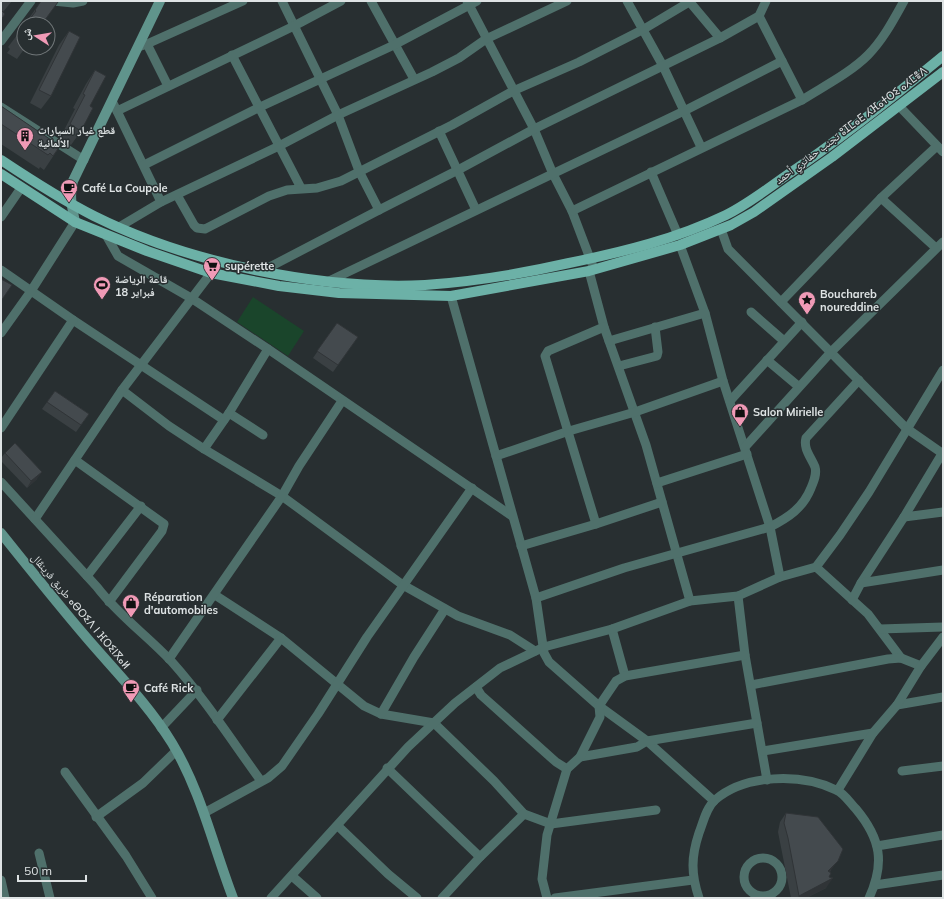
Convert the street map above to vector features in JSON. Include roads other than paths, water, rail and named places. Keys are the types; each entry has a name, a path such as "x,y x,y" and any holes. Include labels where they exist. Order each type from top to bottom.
{"main road":[{"path":"75,222 70,202 70,191 73,180 112,101 143,46 160,1"},
{"name":"تجنب حفاتري أحمد ⵓⵊⵎⴰⴹ ⵃⴼⴰⵜⵔⵉ ⴰⵃⵎⴻⴷ","path":"1,174 75,222 153,254 211,273 280,286 332,293 402,296 451,296 591,270 679,240 728,214 839,140 943,56"},
{"name":"تجنب حفاتري أحمد ⵓⵊⵎⴰⴹ ⵃⴼⴰⵜⵔⵉ ⴰⵃⵎⴻⴷ","path":"1,160 35,183 93,215 167,246 217,261 262,271 329,281 405,285 434,284 546,268 679,240 731,225 832,157 943,72"},
{"name":"طريق فرينڨال ⴰⴱⵔⵉⴷ ⵏ ⴼⵔⵉⵏⴳⴰⵍ","path":"1,533 84,635 132,689 176,751 204,813 233,898"}],"street":[{"path":"1,41 31,1"},
{"path":"53,1 73,3 83,1"},
{"path":"168,86 143,46 242,1"},
{"path":"282,1 338,115 359,171 378,210"},
{"path":"117,111 294,26 341,1"},
{"path":"371,1 414,79"},
{"path":"144,165 260,107 394,45 468,3 478,1"},
{"path":"119,227 161,202 458,58 486,39 567,1"},
{"path":"627,1 644,29 663,66 701,147"},
{"path":"262,271 534,129 720,38 759,16 766,1"},
{"path":"572,211 701,147 802,100 852,68 868,55 881,38 904,1"},
{"path":"177,195 194,225 197,228 205,229 269,196 300,188 318,188 329,185 439,131 513,91 579,62 644,29 690,2 720,38"},
{"path":"468,3 534,129 553,174 572,211 590,259 591,270 604,327 635,412 657,483 690,601"},
{"path":"759,16 802,100"},
{"path":"232,55 260,107 300,188"},
{"path":"329,281 684,111 782,61"},
{"path":"112,101 161,202"},
{"path":"781,302 881,198 940,149 899,106"},
{"path":"1,107 84,160"},
{"path":"439,131 476,210"},
{"path":"651,172 679,240 705,314 723,381 770,527 780,577"},
{"path":"1,217 21,188"},
{"path":"657,483 746,450 798,386 830,352 940,245 881,198"},
{"path":"1,333 31,291 75,222"},
{"path":"721,229 728,249 802,322 830,352 906,428 943,452 904,517 861,583 852,600"},
{"path":"106,235 118,256 191,298 512,516"},
{"path":"35,520 122,390 211,273 217,261"},
{"path":"1,270 140,366 263,435"},
{"path":"451,296 536,598 544,653 549,662 599,706 647,741 714,801"},
{"path":"752,312 784,341"},
{"path":"609,341 705,314"},
{"path":"1,428 73,320"},
{"path":"730,401 802,322"},
{"path":"596,524 569,431 546,361 546,353 604,327"},
{"path":"619,366 657,356 658,352 655,327"},
{"path":"204,449 227,416 268,349"},
{"path":"767,360 798,386"},
{"path":"271,898 338,826 387,768 455,703 500,668 544,647 612,628 690,601 738,596 780,577 816,567 840,536 869,492 906,428 943,370"},
{"path":"536,598 618,570 770,527 789,517 798,510 806,500 816,474 815,468 805,446 806,438 859,380"},
{"path":"496,456 569,431 635,412 723,381"},
{"path":"122,390 204,449 282,496 403,585 445,609 510,635 535,650"},
{"path":"169,659 215,595 282,496 299,466 342,401"},
{"path":"75,460 163,522 164,528 108,602"},
{"path":"935,465 943,471"},
{"path":"1,482 87,576 108,602 169,659 197,690 261,781"},
{"path":"204,813 272,776 282,766 403,585 472,488"},
{"path":"521,546 596,524 662,502"},
{"path":"87,576 141,506"},
{"path":"904,517 943,512"},
{"path":"816,567 868,614 900,658"},
{"path":"861,583 943,570"},
{"path":"215,595 282,638 364,706 381,714 434,723 494,781 524,814 551,824 656,810"},
{"path":"738,596 745,655 767,780"},
{"path":"381,714 445,609"},
{"path":"612,628 625,676"},
{"path":"880,629 943,628"},
{"path":"838,790 873,733 897,705 921,666 943,636"},
{"path":"217,720 282,638"},
{"path":"547,898 542,884 542,873 547,835 567,769 580,757 600,717 599,706 616,681 625,676 745,655"},
{"path":"751,685 888,659 900,658 921,666"},
{"path":"476,687 481,695 556,762 567,769"},
{"path":"161,728 197,690"},
{"path":"897,705 943,697"},
{"path":"580,757 637,747 647,741 757,723"},
{"path":"763,751 873,733"},
{"path":"96,817 142,783 176,751"},
{"path":"902,771 943,766"},
{"path":"387,768 480,857"},
{"path":"64,772 86,799 96,817 126,856 152,898"},
{"path":"699,898 694,880 693,860 704,817 714,801 732,789 767,780 790,779 815,782 838,790 870,828 877,846 880,865 875,885 869,898"},
{"path":"442,898 480,857 524,814"},
{"path":"338,826 388,874 417,898"},
{"path":"877,846 943,835"},
{"path":"39,853 50,898"},
{"path":"758,859 772,860 781,871 782,880 778,889 766,896 750,896 744,881 747,868 758,859"},
{"path":"875,885 943,875"},
{"path":"292,876 317,898"},
{"path":"1,880 5,898"},
{"path":"555,898 694,880"}],"place":[{"name":"قطع غيار السيارات الألمانية","path":"25,151"},
{"name":"Café La Coupole","path":"69,203"},
{"name":"supérette","path":"212,281"},
{"name":"قاعة الرياضة 18 فبراير","path":"102,300"},
{"name":"Bouchareb noureddine","path":"807,315"},
{"name":"Salon Mirielle","path":"740,427"},
{"name":"Réparation d'automobiles","path":"131,618"},
{"name":"Café Rick","path":"131,703"}]}
